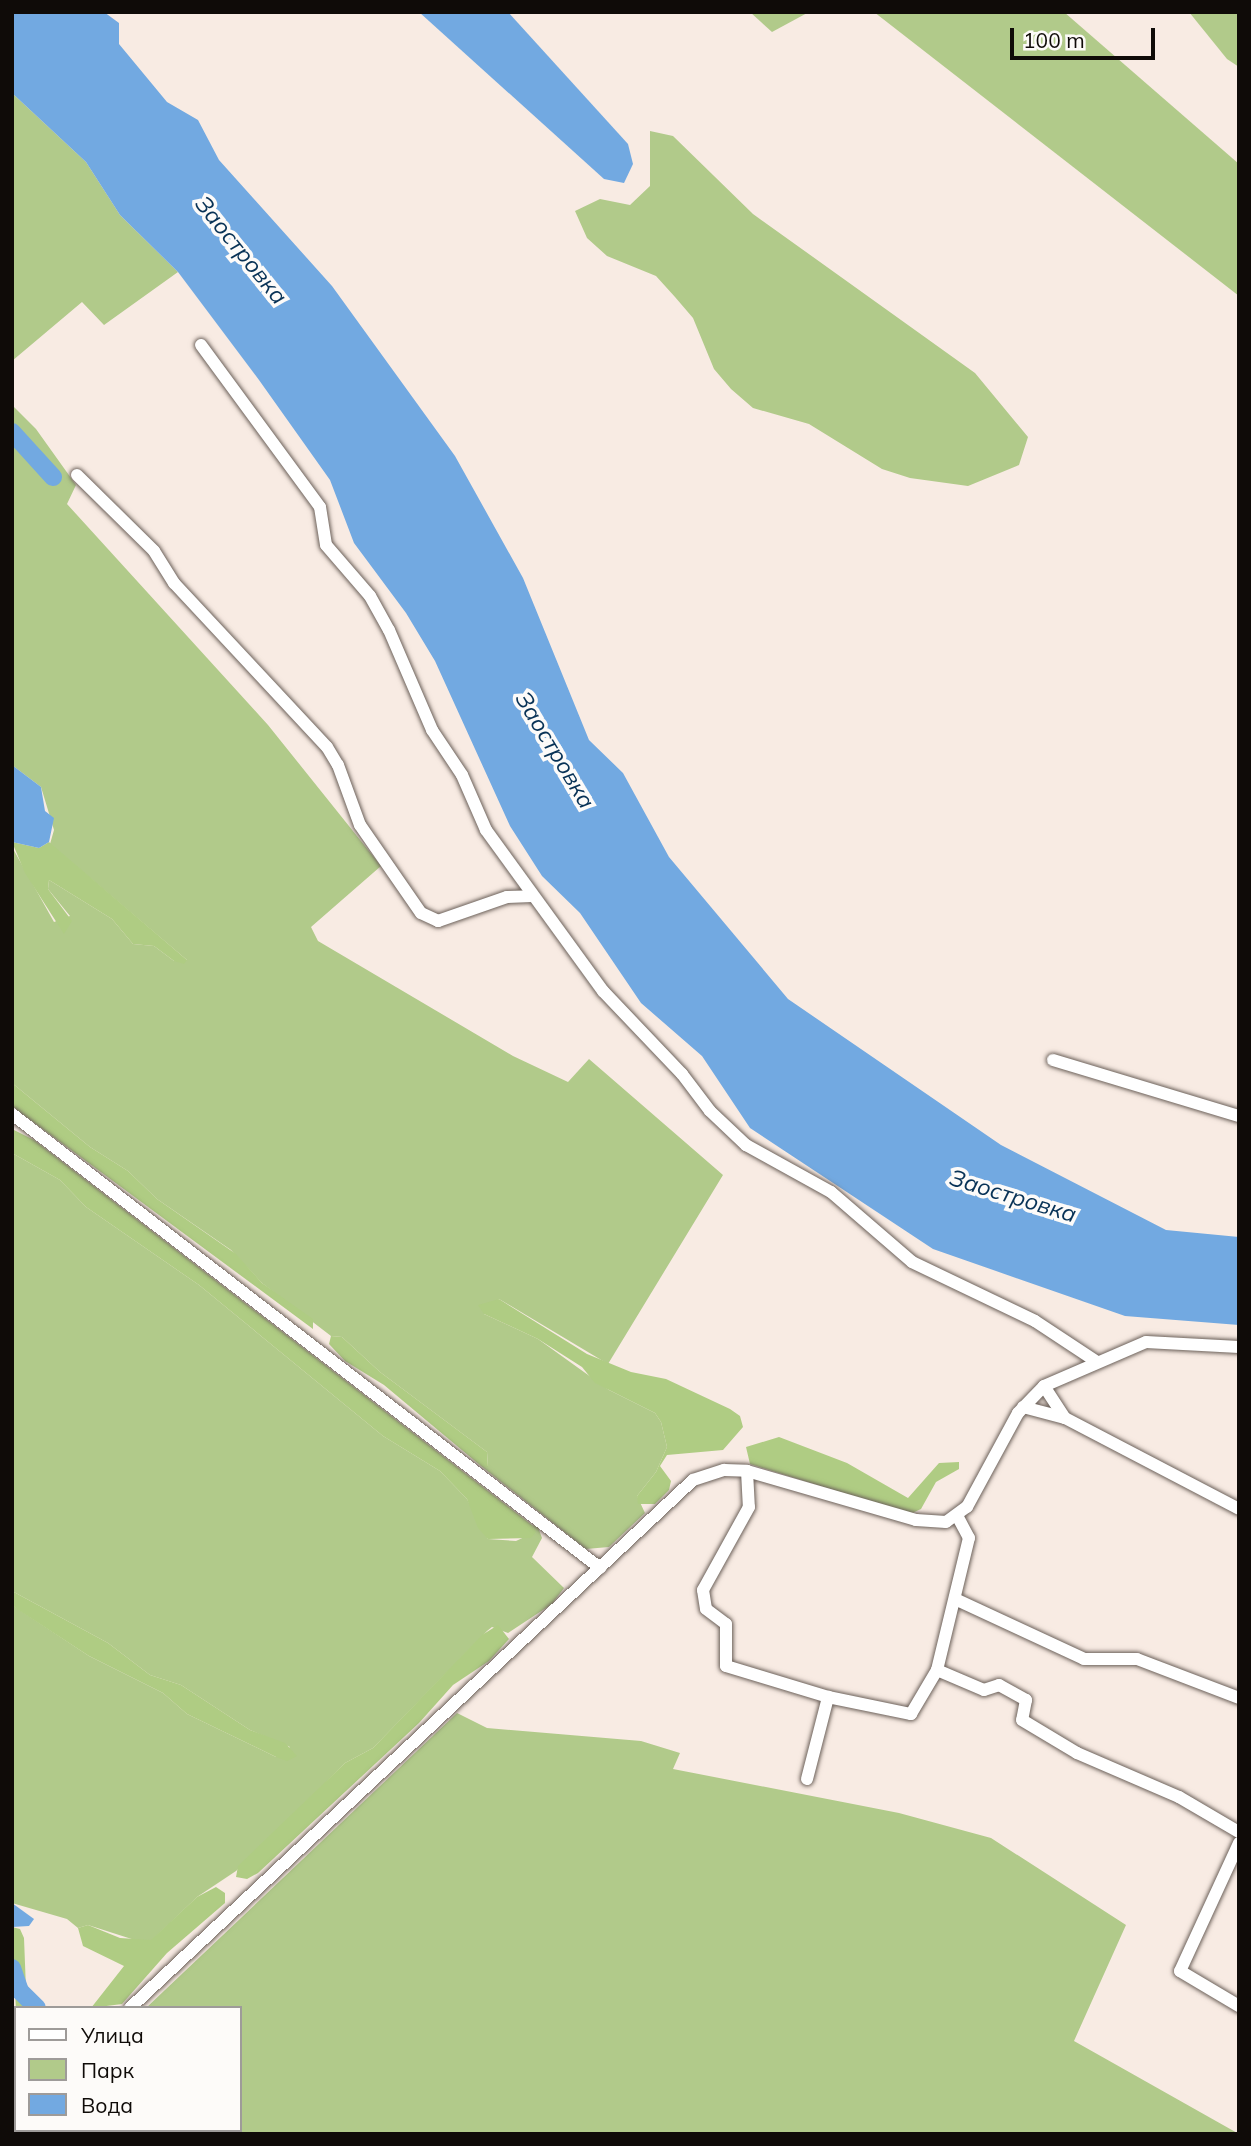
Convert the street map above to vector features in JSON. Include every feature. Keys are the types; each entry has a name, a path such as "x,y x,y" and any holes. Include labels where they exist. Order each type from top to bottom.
{"street":[{"path":"201,345 320,507 326,545 370,596 432,730 462,775 486,830 603,991 682,1074 710,1111 746,1145 831,1192 912,1262 1035,1321 1097,1362"},
{"path":"76,475 154,551 174,583 327,747 338,765 360,825 421,913 438,921 507,897 532,896"},
{"path":"1053,1060 1239,1116"},
{"path":"12,1114 600,1568"},
{"path":"132,2006 694,1480 724,1469 747,1471 916,1520 946,1522 958,1517 967,1507 1023,1407 1044,1386 1146,1342 1239,1347"},
{"path":"1044,1386 1065,1418"},
{"path":"1023,1407 1065,1418 1239,1509"},
{"path":"747,1471 749,1507 703,1590 706,1609 726,1624 726,1667 828,1697 911,1714 937,1670 955,1599 969,1538 958,1517"},
{"path":"955,1599 1084,1659 1137,1658 1239,1698"},
{"path":"937,1670 984,1690 999,1685 1026,1700 1022,1720 1077,1753 1179,1797 1239,1832"},
{"path":"807,1779 828,1697"},
{"path":"1239,1843 1180,1971 1239,2006"}],"green space":[{"path":"750,12 809,12 772,32"},
{"path":"874,12 1064,12 1239,164 1239,296"},
{"path":"1189,12 1239,12 1239,67 1227,59"},
{"path":"12,93 86,162 120,215 178,272 104,325 82,302 12,361"},
{"path":"650,131 673,136 753,214 975,373 1028,437 1019,465 968,486 910,478 882,469 809,424 753,408 731,389 714,369 693,318 675,297 656,276 607,256 587,238 575,211 600,199 630,205 650,186"},
{"path":"12,405 36,429 76,485 67,504 268,725 381,866 311,927 318,941 513,1056 568,1082 589,1059 723,1175 608,1364 499,1299 484,1314 538,1339 609,1390 655,1413 661,1422 667,1447 656,1472 637,1496 645,1513 609,1547 586,1549 481,1466 488,1466 487,1452 380,1372 342,1337 331,1336 262,1283 231,1250 157,1199 128,1171 90,1147 12,1083 12,847 54,922 70,916 48,889 49,880 112,919 133,944 154,946 174,961 187,960 50,844 54,830 41,787 12,765"},
{"path":"12,842 39,848 49,842 187,960 184,964 174,961 154,946 133,944 112,919 49,880 48,889 72,921 64,934 25,873"},
{"path":"12,1083 90,1147 128,1171 157,1199 236,1254 262,1283 313,1319 313,1329 17,1110 12,1105"},
{"path":"12,1129 34,1140 532,1525 536,1532 531,1538 488,1539 478,1528 467,1499 440,1471 383,1436 199,1285 86,1207 60,1180 12,1153"},
{"path":"12,1153 60,1180 86,1207 199,1285 383,1436 440,1471 467,1499 488,1539 516,1541 535,1532 532,1525 538,1527 542,1538 532,1557 564,1588 552,1604 508,1633 492,1627 487,1631 373,1748 345,1763 236,1871 197,1897 152,1940 141,1942 88,1925 78,1928 67,1919 12,1903 12,1605 89,1656 163,1693 187,1714 276,1757 290,1747 250,1730 181,1685 150,1675 108,1643 12,1591"},
{"path":"499,1299 587,1354 631,1372 666,1379 730,1409 740,1416 743,1427 723,1450 667,1455 660,1466 671,1481 669,1490 655,1504 638,1504 637,1496 656,1472 667,1447 661,1422 655,1413 595,1383 582,1367 538,1339 484,1314 478,1305"},
{"path":"331,1336 342,1337 380,1372 487,1452 488,1467 481,1466 384,1385 345,1361 329,1344"},
{"path":"779,1437 847,1463 908,1498 939,1463 959,1462 959,1469 936,1482 921,1509 910,1514 750,1464 746,1447"},
{"path":"12,1591 108,1643 150,1675 181,1685 250,1730 285,1743 297,1756 287,1761 276,1757 187,1714 163,1693 89,1656 17,1609 12,1605"},
{"path":"498,1625 509,1639 489,1661 453,1685 419,1723 258,1873 247,1879 236,1877 238,1866 345,1763 373,1748 482,1635"},
{"path":"457,1713 487,1728 641,1741 680,1753 673,1769 899,1813 991,1838 1126,1925 1074,2041 1239,2134 32,2134 242,2132 242,2006 148,2006"},
{"path":"216,1887 225,1893 225,1903 167,1953 122,2004 93,2006 124,1966 83,1946 78,1928 88,1925 120,1938 151,1940 197,1897"},
{"path":"12,1927 20,1929 24,1938 26,1989 32,2006 16,2006"}],"water":[{"name":"Заостровка","path":"12,12 104,12 119,23 119,44 167,102 198,120 219,160 332,286 455,456 523,578 589,740 623,773 669,857 788,999 1001,1145 1166,1230 1239,1237 1239,1325 1125,1316 933,1249 750,1128 702,1056 641,1003 580,913 542,876 510,826 435,661 406,613 354,543 330,480 259,380 178,272 120,215 86,162 12,93"},
{"path":"419,12 508,12 628,144 633,164 624,183 604,179"},
{"path":"12,765 41,787 45,811 54,818 49,842 39,848 12,842"},
{"path":"12,1903 34,1919 29,1926 12,1927"}],"waterway":[{"path":"12,432 53,477"},
{"path":"12,1968 20,1991 35,2006"}]}
